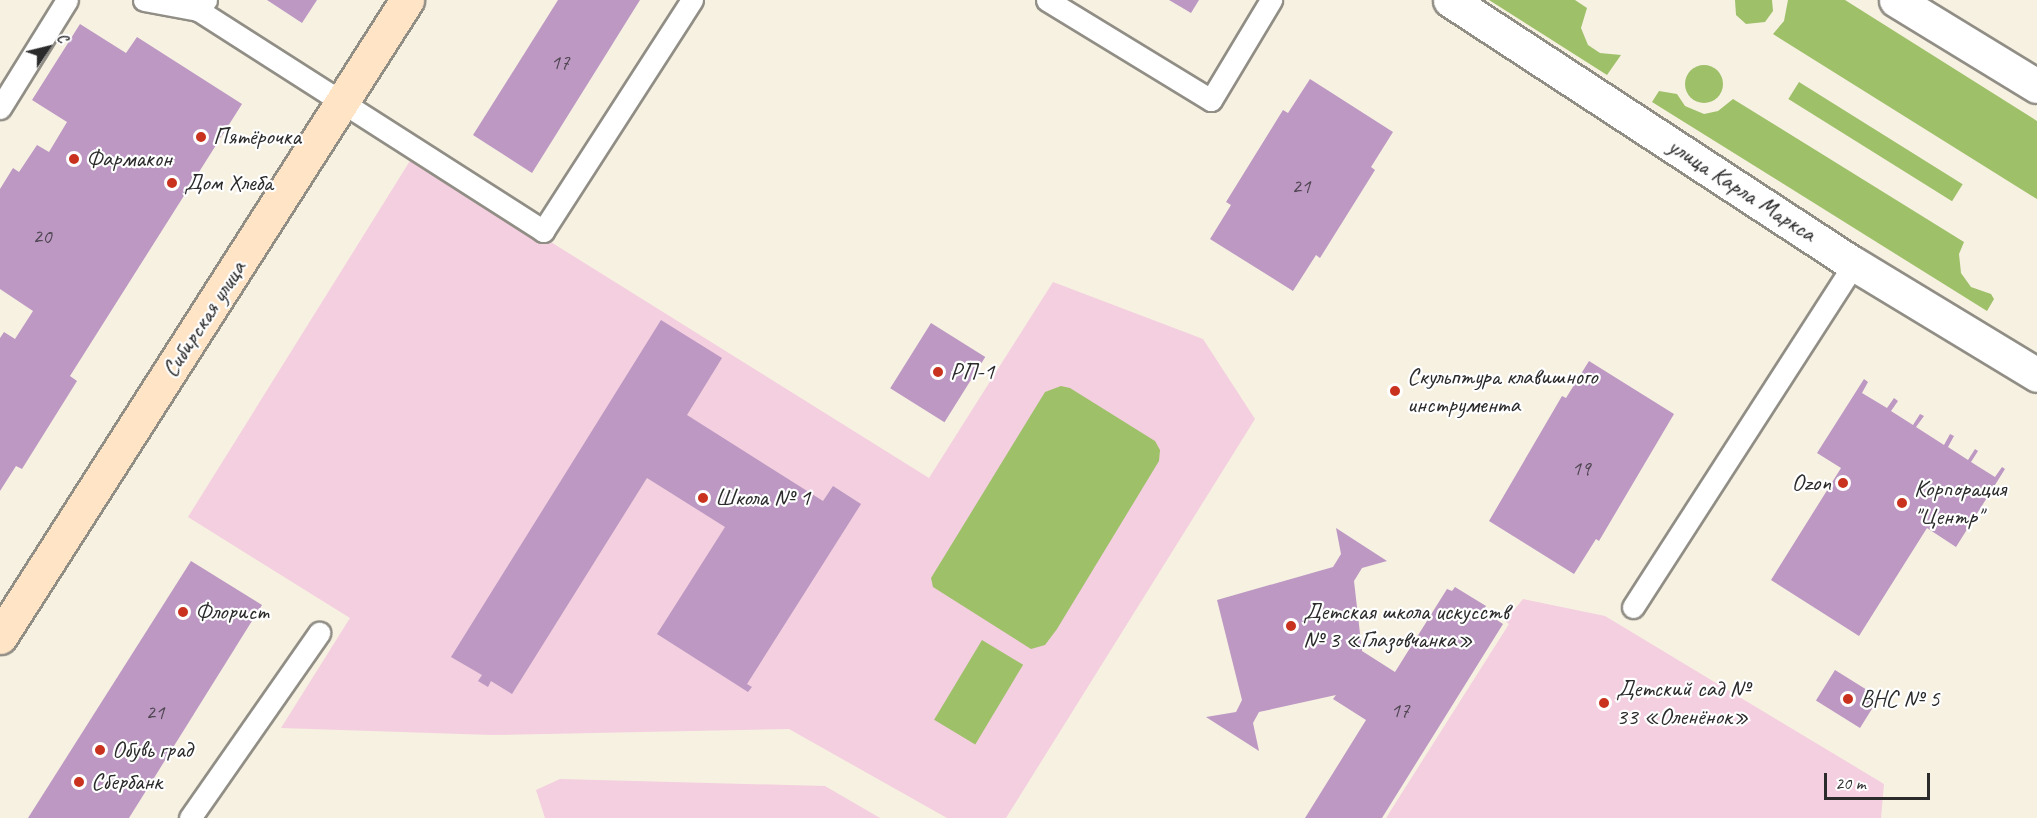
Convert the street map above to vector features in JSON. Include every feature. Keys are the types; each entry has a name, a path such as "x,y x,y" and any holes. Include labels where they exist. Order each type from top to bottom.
{"main road":[{"name":"Сибирская улица","path":"0,637 407,0"}],"street":[{"name":"улица Карла Маркса","path":"1450,0 1854,264 2037,375"},
{"path":"1896,0 2037,86"}],"lane":[{"path":"0,108 67,0"},
{"path":"144,0 202,5 343,102 543,231 692,0"},
{"path":"1047,0 1211,100 1271,0"},
{"path":"1633,607 1854,264"},
{"path":"190,818 319,633"}],"shaded area":[{"name":"Школа № 1","path":"413,156 929,478 1053,282 1203,339 1255,419 1006,818 947,818 789,729 492,735 281,728 350,618 188,517"},
{"name":"Детский сад № 33 «Оленёнок»","path":"1523,599 1605,616 1884,784 1881,818 1386,818 1509,624 1505,621"},
{"path":"560,779 825,786 880,818 545,818 536,790"}],"green space":[{"path":"1489,0 1575,0 1587,8 1581,28 1588,45 1600,53 1621,55 1607,75"},
{"path":"1735,0 1772,0 1773,11 1765,22 1746,24 1736,15"},
{"path":"1788,0 1845,0 2037,121 2037,199 1773,34 1784,21"},
{"path":"1704,65 1718,70 1723,84 1718,98 1704,103 1690,98 1685,84 1690,70"},
{"path":"1799,82 1963,184 1952,201 1788,99"},
{"path":"1659,91 1677,94 1685,106 1704,114 1718,111 1733,99 1964,242 1959,254 1961,273 1971,287 1991,294 1994,299 1987,311 1652,102"},
{"path":"1061,386 1070,388 1155,441 1160,450 1159,461 1057,629 1045,645 1031,649 933,587 931,578 1045,392"},
{"path":"982,640 1023,665 975,744 934,720"}],"building":[{"path":"267,0 317,0 302,23"},
{"path":"558,0 640,0 532,173 473,135"},
{"path":"1169,0 1199,0 1191,13"},
{"path":"80,24 126,53 137,37 242,104 70,376 77,381 22,469 16,466 0,491 0,338 4,332 15,339 33,311 0,289 0,189 13,168 19,172 37,145 49,152 67,122 32,100"},
{"path":"1310,79 1393,132 1371,167 1375,170 1320,258 1316,255 1293,291 1210,239 1231,205 1226,202 1283,110 1288,113"},
{"path":"661,320 722,358 687,415 823,501 833,486 861,504 747,684 752,687 748,692 657,634 725,527 647,478 512,694 491,681 488,687 478,681 482,675 451,657"},
{"name":"РП-1","path":"931,323 985,357 944,422 890,388"},
{"path":"1589,361 1674,414 1599,541 1596,539 1574,574 1489,521 1562,396 1566,398"},
{"name":"Корпорация \"Центр\"","path":"1864,379 1868,382 1862,393 1887,408 1894,398 1898,401 1891,411 1913,425 1920,414 1924,416 1916,427 1944,445 1950,434 1954,436 1948,447 1968,460 1975,449 1978,451 1971,462 1995,477 2002,467 2005,469 1956,547 1927,528 1859,636 1771,580 1841,468 1817,453"},
{"path":"1336,528 1387,561 1362,568 1354,581 1362,651 1395,672 1447,589 1452,591 1455,587 1486,606 1483,611 1503,624 1382,818 1305,818 1366,720 1333,699 1336,695 1259,712 1253,723 1259,751 1206,717 1236,712 1242,700 1217,600 1333,567 1341,554"},
{"path":"191,561 262,605 129,818 28,818"},
{"name":"ВНС № 5","path":"1835,670 1879,698 1860,728 1816,701"}],"place":[{"name":"Пятёрочка","path":"201,137"},
{"name":"Фармакон","path":"74,159"},
{"name":"Дом Хлеба","path":"172,183"},
{"name":"РП-1","path":"938,372"},
{"name":"Скульптура клавишного инструмента","path":"1395,391"},
{"name":"Ozon","path":"1843,483"},
{"name":"Школа № 1","path":"703,498"},
{"name":"Корпорация \"Центр\"","path":"1902,503"},
{"name":"Флорист","path":"183,612"},
{"name":"Детская школа искусств № 3 «Глазовчанка»","path":"1291,626"},
{"name":"ВНС № 5","path":"1848,699"},
{"name":"Детский сад № 33 «Оленёнок»","path":"1604,703"},
{"name":"Обувь град","path":"100,750"},
{"name":"Сбербанк","path":"79,782"}]}
